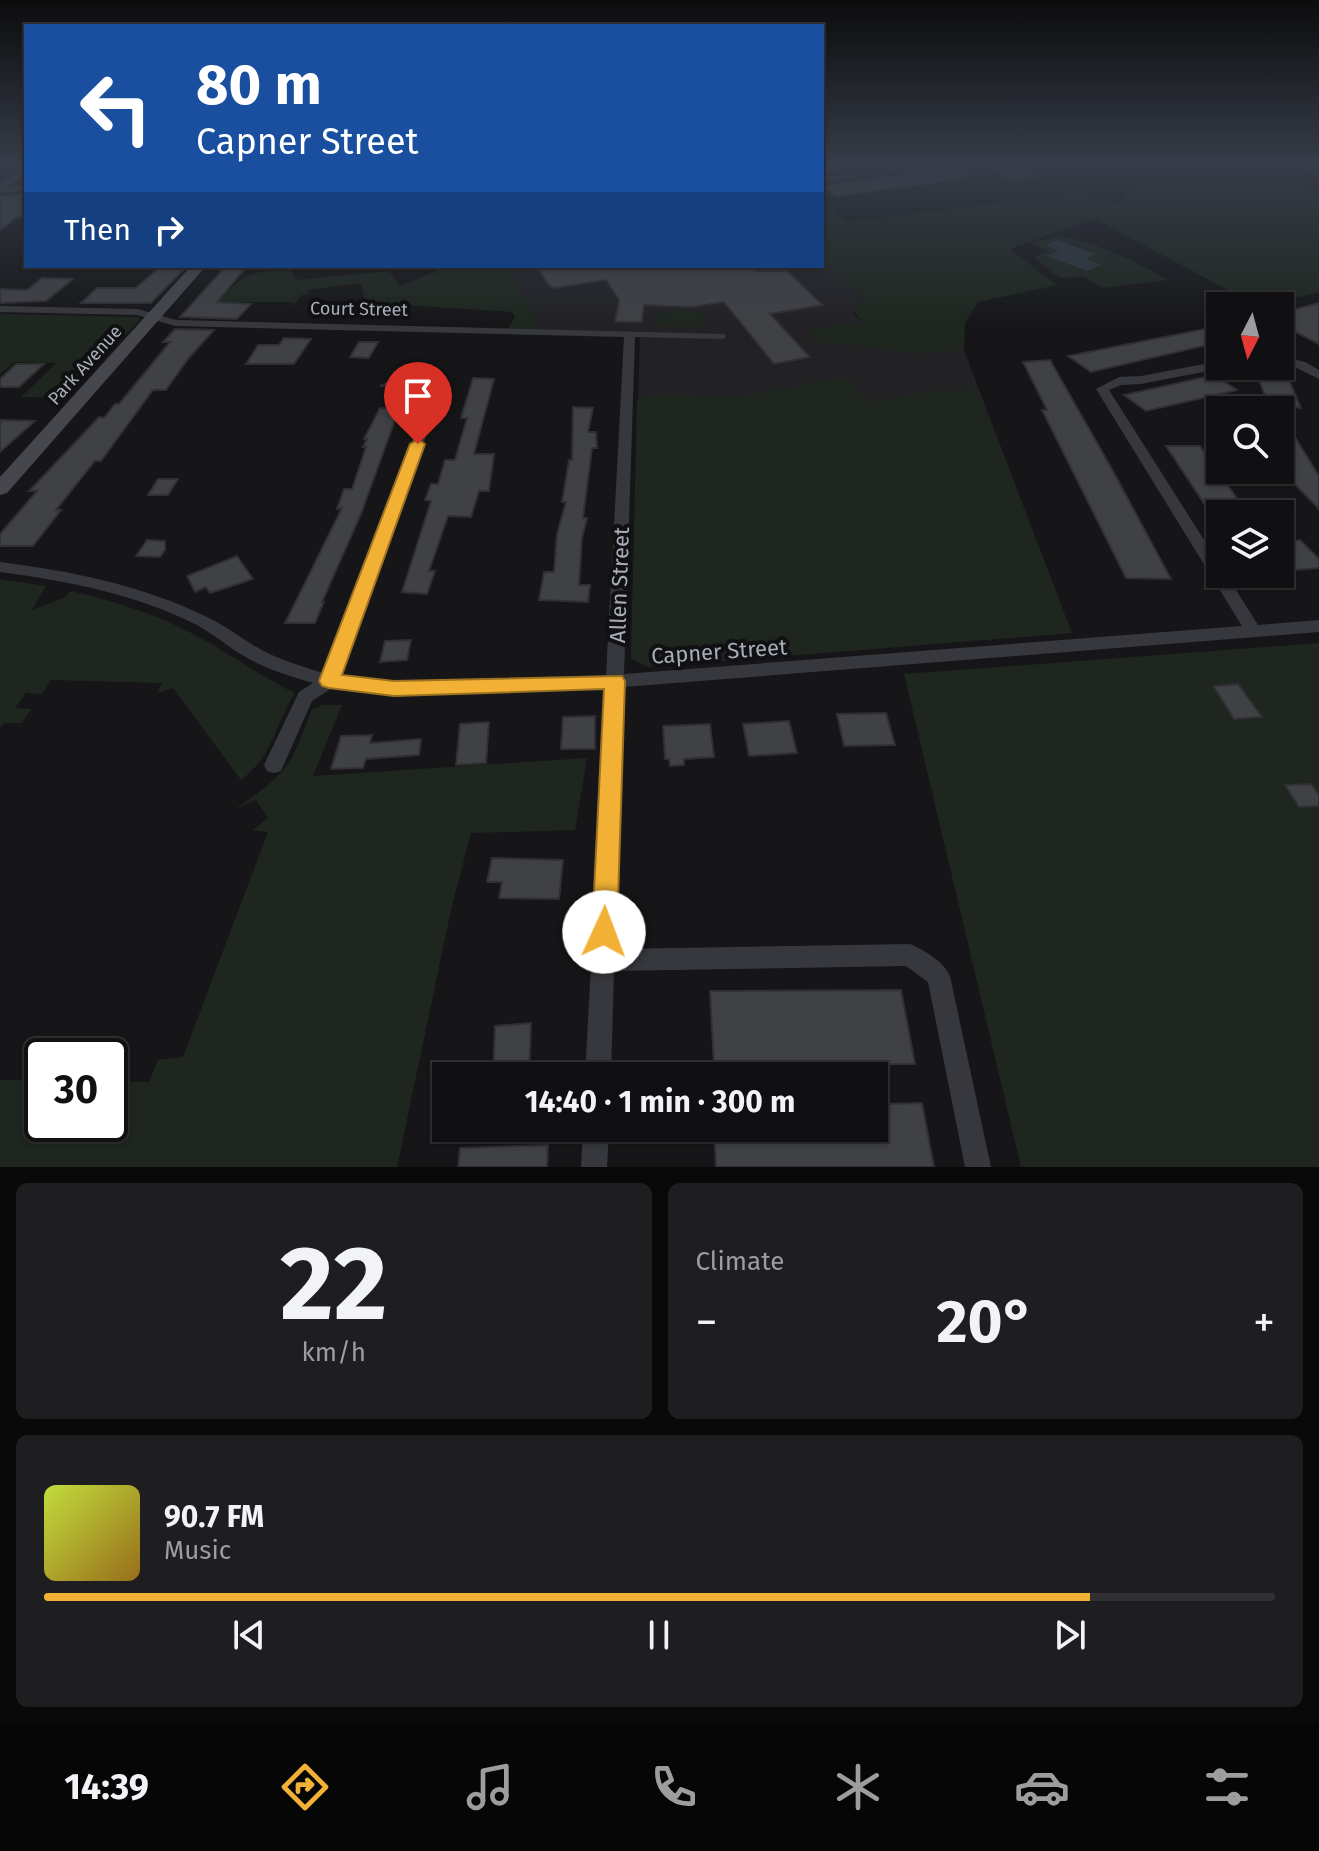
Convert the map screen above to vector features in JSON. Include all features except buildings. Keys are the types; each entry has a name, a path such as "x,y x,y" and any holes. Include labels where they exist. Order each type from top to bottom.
{"street":[{"name":"Park Avenue","path":"0,489 197,268"},
{"name":"Court Street","path":"0,309 138,312 172,323 721,336"},
{"name":"Allen Street","path":"599,1062 630,333"},
{"path":"1294,363 1319,375"},
{"path":"1206,368 1119,381 1102,389 1254,632"},
{"path":"274,765 305,697 329,681 427,417"},
{"name":"Capner Street","path":"0,567 54,574 144,597 202,621 275,663 329,681 394,689 615,681 1319,626"},
{"path":"603,960 910,955 938,976 978,1167"},
{"path":"594,1167 595,1142"}],"shaded area":[{"path":"824,216 840,216 847,222 891,216 1319,216 1319,293 1294,298 1294,292 1232,292 1095,219 1012,248 1057,285 978,302 965,323 964,350 914,353 817,341 809,333 813,329 862,322 851,306 868,303 824,264"},
{"path":"1059,236 1115,253 1168,280 1102,288 1084,277 1062,278 1034,257 1047,251 1030,243"},
{"path":"1058,240 1096,254 1086,259 1101,265 1087,271 1047,256 1059,251 1046,245"},
{"path":"824,264 868,303 853,313 863,322 949,349 964,350 1072,633 648,667 631,658 640,332 525,331 493,268 824,268"},
{"path":"444,268 506,268 536,319 538,330 507,330 515,317 512,312 402,305 367,310 361,283 308,290 309,294 302,295 290,309 294,302 217,302 242,279 266,271 290,270 296,280 389,271 400,286"},
{"path":"662,310 664,318 669,317 670,310 699,311 707,327 656,326 656,312"},
{"path":"0,314 141,319 66,398 21,397 56,363 14,362 0,374"},
{"path":"846,377 854,389 872,402 928,391 966,391 967,385 977,388 1072,633 648,667 631,658 637,401 649,394 741,396"},
{"path":"0,579 46,586 32,610 64,598 71,591 148,614 193,634 295,693 261,760 241,780 173,688 157,693 162,683 51,680 42,694 26,693 15,708 31,709 22,723 4,723 0,728"},
{"path":"1319,643 1319,1167 1021,1167 904,674"},
{"path":"323,705 342,705 313,776 587,758 575,830 471,833 451,910 397,1167 0,1167 0,1080 24,1080 24,1142 128,1142 128,1082 149,1082 158,1060 183,1057 268,832 253,830 268,818 256,800 235,809 266,787 285,767 312,709"}],"route":[{"path":"418,444 329,681 394,689 615,681 604,932"}]}
